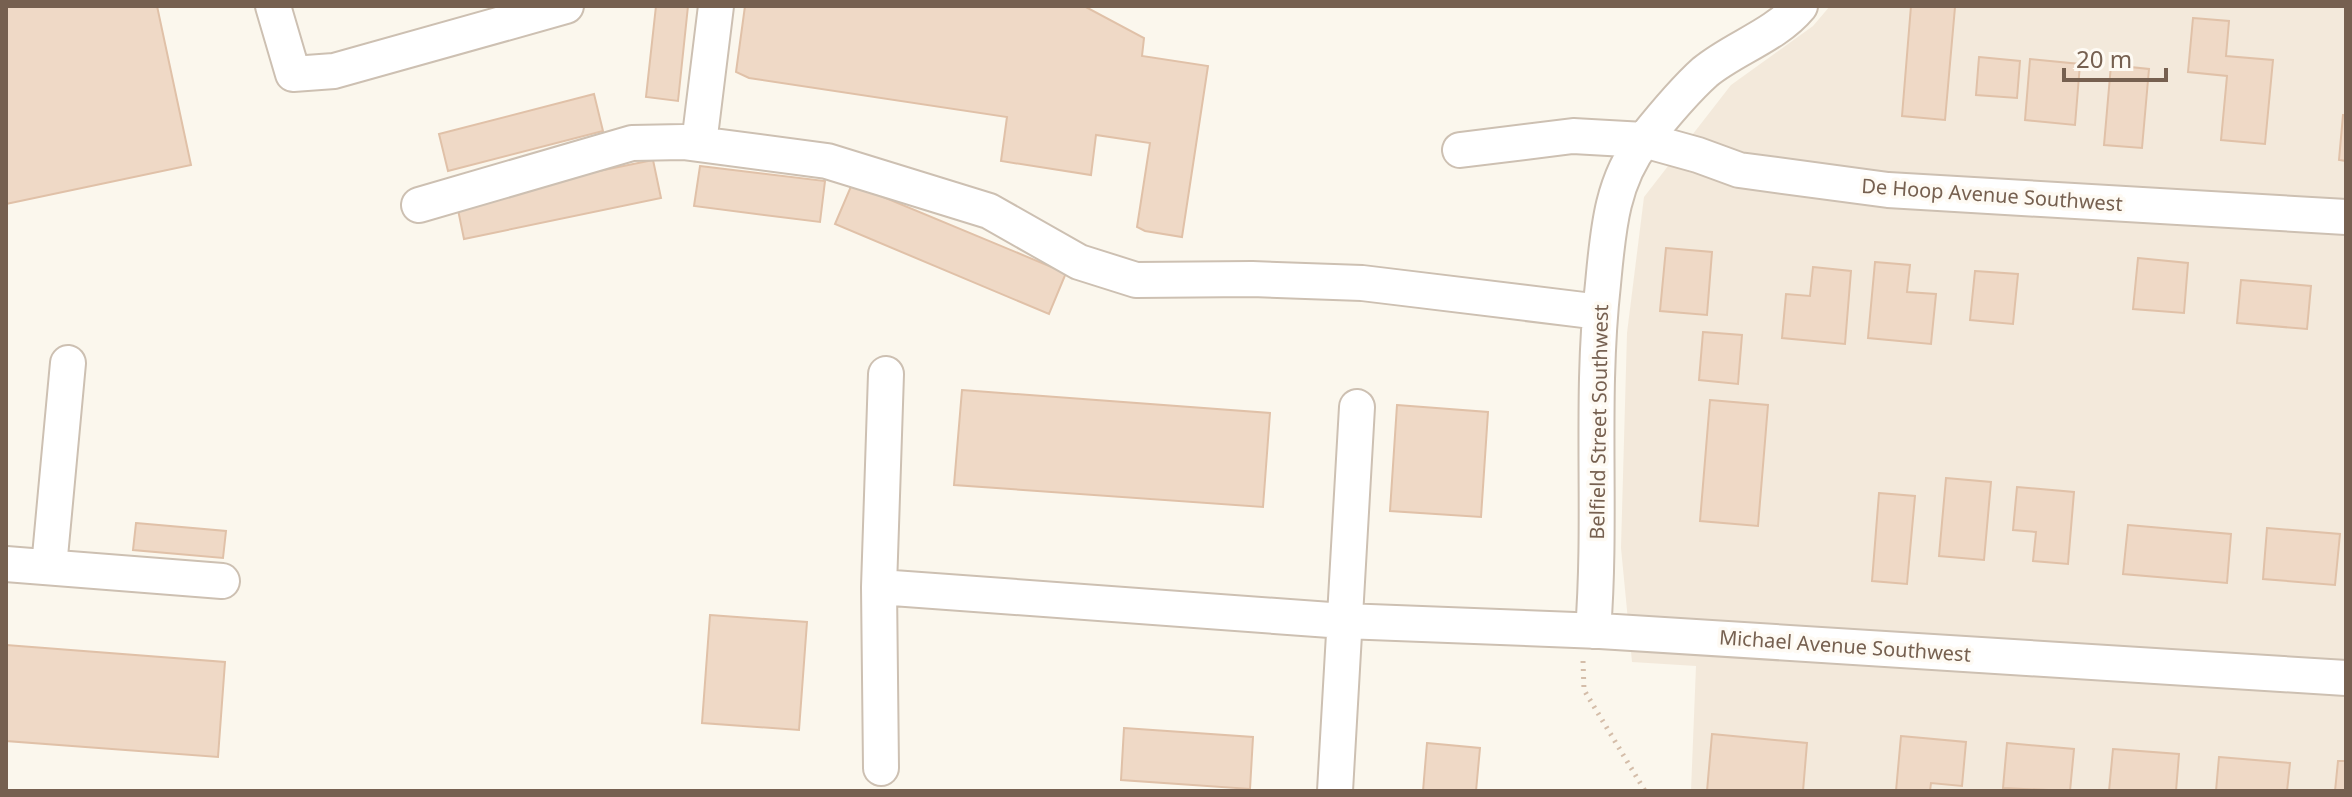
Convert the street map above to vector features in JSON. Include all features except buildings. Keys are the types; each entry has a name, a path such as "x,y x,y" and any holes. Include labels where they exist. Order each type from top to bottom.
{"street":[{"path":"273,6 293,74 334,71 566,6"},
{"path":"699,144 716,6"},
{"name":"Belfield Street Southwest","path":"1588,642 1596,588 1595,397 1600,312 1610,212 1625,167 1644,140 1705,72 1745,48 1800,6"},
{"name":"De Hoop Avenue Southwest","path":"1460,150 1573,136 1644,140 1739,170 1888,190 2346,217"},
{"path":"419,205 632,143 699,144 827,161 989,211 1079,262 1136,280 1252,279 1362,283 1600,312"},
{"path":"49,567 68,363"},
{"path":"881,768 879,587 886,374"},
{"path":"1335,791 1357,407"},
{"path":"6,564 222,581"},
{"name":"Michael Avenue Southwest","path":"879,587 1588,642 2346,678"}],"path":[{"path":"1588,642 1582,677 1584,690 1645,791"}],"shaded area":[{"path":"1830,6 2346,6 2346,791 1691,791 1696,666 1632,662 1621,548 1627,333 1644,197 1731,85 1813,26"}]}
